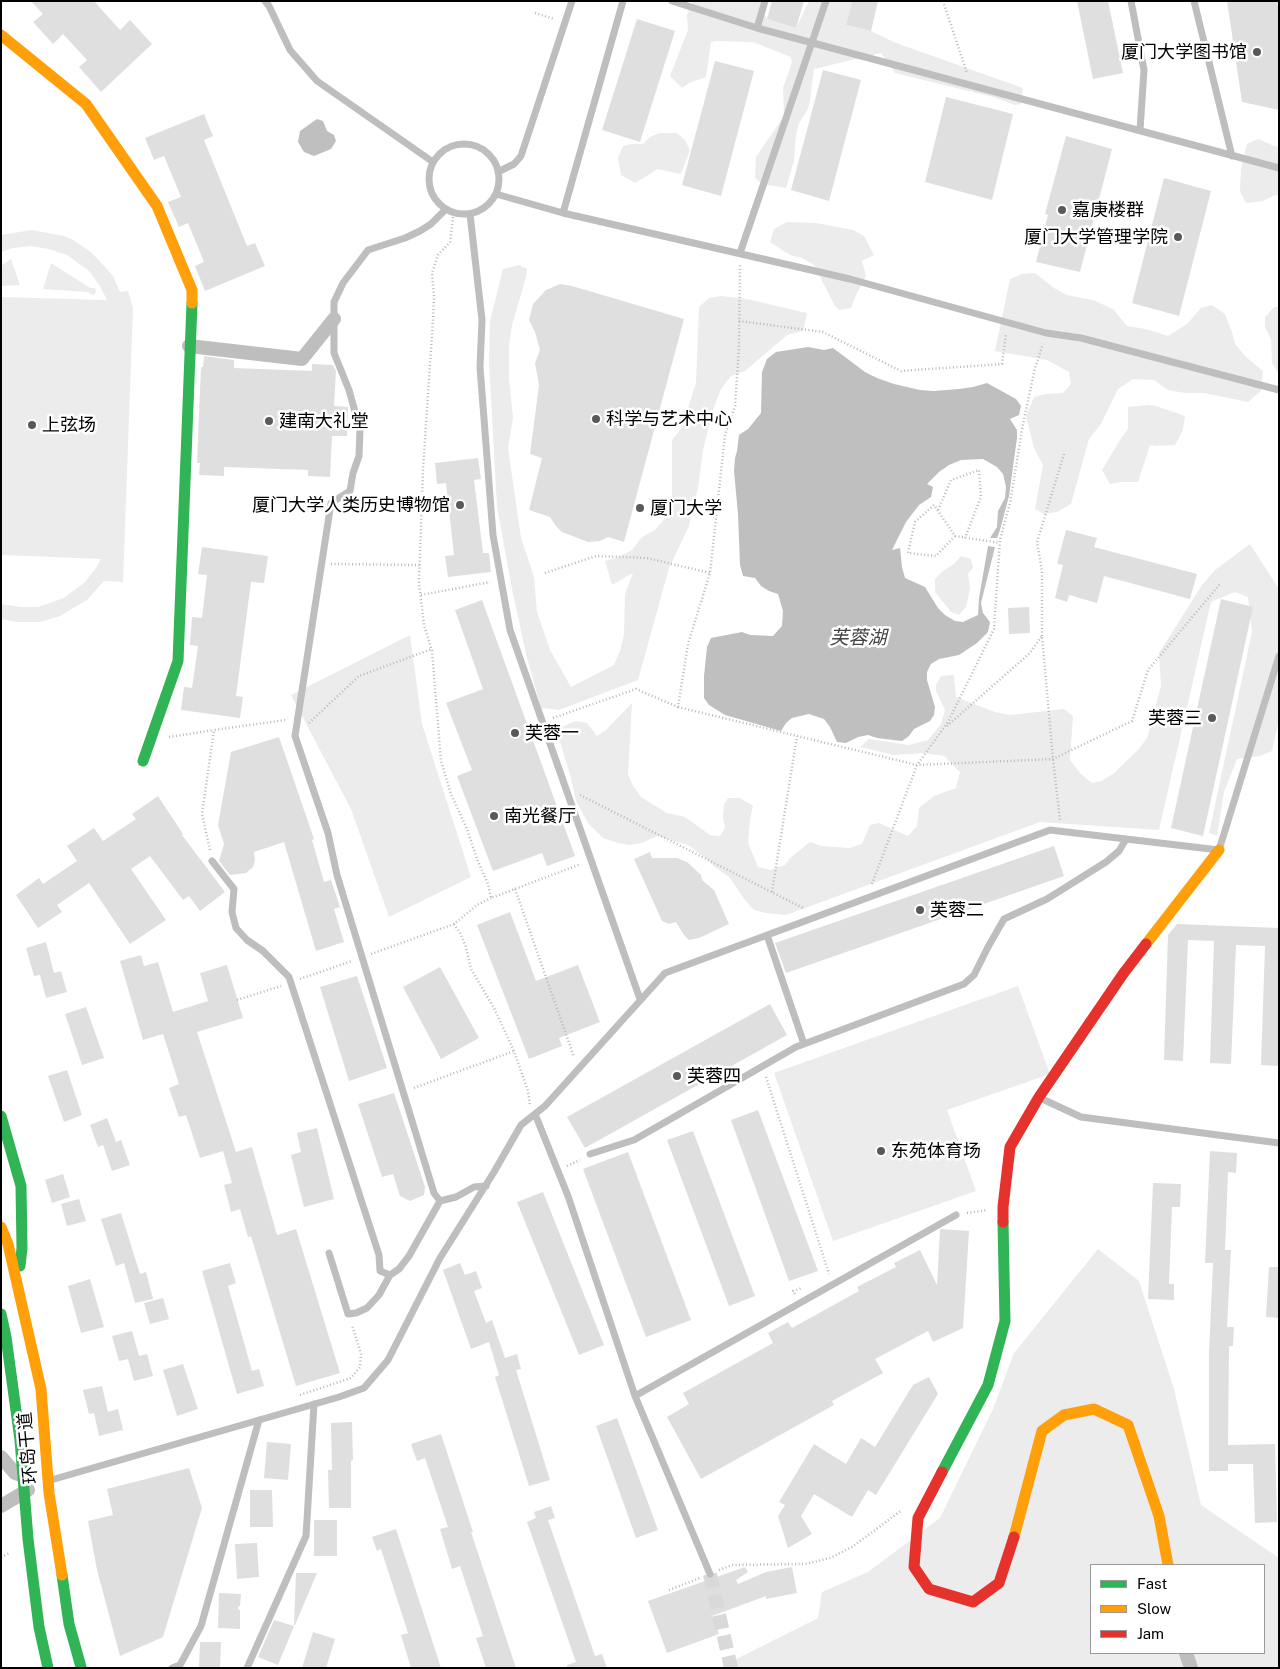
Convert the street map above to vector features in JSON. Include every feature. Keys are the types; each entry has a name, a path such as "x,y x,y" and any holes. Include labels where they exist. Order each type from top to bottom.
{"main road":[{"path":"1,35 86,104 157,206 192,290 178,660 143,762"},
{"path":"1168,1564 1159,1516 1128,1425 1094,1409 1064,1415 1042,1431 1013,1540 999,1583 972,1602 929,1589 914,1567 918,1518 988,1385 1005,1321 1003,1207 1010,1147 1039,1097 1123,974 1219,850"},
{"path":"1,1116 22,1186 22,1248 4,1408"},
{"name":"环岛干道","path":"1,1227 10,1253 41,1389 49,1494 69,1624 81,1667"},
{"name":"环岛干道","path":"1,1314 6,1337 20,1440 28,1539 39,1627 48,1668"}],"street":[{"path":"190,346 302,359 334,319"},
{"path":"1,1457 16,1473 45,1481"},
{"path":"1,1506 45,1481"},
{"path":"1186,1654 1191,1668"}],"lane":[{"path":"265,1 290,50 317,81 433,162"},
{"path":"498,172 514,164 521,156 572,1"},
{"path":"563,212 623,1"},
{"path":"672,1 757,28 1279,168"},
{"path":"757,28 765,1"},
{"path":"740,253 826,1"},
{"path":"1130,1 1144,70 1140,130"},
{"path":"1194,1 1232,156"},
{"path":"463,144 475,146 486,151 494,161 498,172 496,194 489,204 470,214 454,213 445,210 436,200 430,188 429,175 433,162 440,152 450,146 463,144"},
{"path":"496,194 563,212 850,279 1046,333 1081,338 1279,390"},
{"path":"440,1201 434,1193 337,875 328,833 295,736 331,503 350,491 353,473 359,456 360,430 349,390 334,353 334,302 343,283 368,250 420,231 431,224 445,210"},
{"path":"470,214 482,320 480,367 484,438 494,535 510,630 640,1000"},
{"path":"45,1481 364,1388 388,1360 440,1258 486,1186 521,1125 545,1106 665,973 1050,830 1219,850 1279,656"},
{"path":"590,1154 634,1140 804,1044 964,984 974,975 1004,919 1047,899 1106,862 1119,851 1126,839"},
{"path":"212,861 234,889 232,912 236,928 247,940 278,964 289,977 379,1255 380,1271 390,1275"},
{"path":"767,935 804,1044"},
{"path":"1039,1097 1081,1117 1279,1142"},
{"path":"535,1114 568,1196 635,1396 710,1574"},
{"path":"328,1253 348,1314 356,1313 367,1308 379,1295 390,1275 399,1270 440,1201 456,1197 474,1187 486,1186"},
{"path":"635,1396 956,1215"},
{"path":"247,1668 306,1536 314,1404"},
{"path":"177,1667 201,1626 259,1420"}],"path":[{"path":"943,1 971,84"},
{"path":"535,13 565,22"},
{"path":"454,213 450,242 438,255 432,273 434,296 422,504 421,595 424,625 432,649 441,761 451,794 488,884 491,898"},
{"path":"678,707 688,644 710,573 725,435 735,406 739,347 740,253"},
{"path":"739,321 823,332 901,372 1002,364 1008,322"},
{"path":"872,884 917,766 948,722 994,629 1000,543 1010,503 1031,387 1046,333"},
{"path":"1061,832 1052,759 1042,636 1042,572 1037,542 1064,454"},
{"path":"938,510 951,480 979,470 981,497 965,538"},
{"path":"331,503 422,504"},
{"path":"955,536 936,556 908,553 914,522 934,505 955,536 1000,543"},
{"path":"544,572 596,556 647,558 710,573"},
{"path":"321,564 420,565"},
{"path":"421,595 501,580"},
{"path":"542,722 636,689 678,707 917,766 1052,759 1132,721 1148,670 1220,584"},
{"path":"942,730 1030,653 1042,636"},
{"path":"295,736 359,676 432,649"},
{"path":"151,740 298,718"},
{"path":"212,861 202,814 214,730"},
{"path":"772,892 797,736"},
{"path":"565,787 818,916"},
{"path":"237,1000 454,924 477,905 491,898 591,860"},
{"path":"515,889 578,1069"},
{"path":"454,924 466,947 471,969 494,1008 514,1051 535,1114"},
{"path":"404,1092 514,1051"},
{"path":"762,1066 830,1277"},
{"path":"557,1168 565,1167 590,1154"},
{"path":"956,1215 1003,1207"},
{"path":"801,1303 793,1291 802,1288"},
{"path":"295,1397 351,1378 360,1366 361,1354 348,1314"},
{"path":"669,1590 732,1565 805,1564 830,1558 852,1547 904,1508"}],"shaded area":[{"path":"693,1 764,1 762,10 767,19 796,28 809,1 852,1 846,25 871,31 896,43 1023,88 1021,104 1015,105 993,97 895,73 881,53 814,69 810,101 808,109 799,123 794,161 786,188 762,184 755,178 756,157 784,116 783,88 792,62 791,57 753,42 711,42 706,77 689,83 682,88 670,76 688,30 687,15"},
{"path":"660,133 677,133 685,140 690,150 681,174 657,169 635,183 621,175 618,158 623,146 643,144 650,137"},
{"path":"1258,139 1279,148 1279,195 1263,201 1246,203 1240,191 1241,169 1247,144"},
{"path":"787,222 816,223 853,230 864,236 874,255 862,261 866,276 851,308 839,310 835,306 814,265 802,258 790,255 770,242 774,229"},
{"path":"32,230 64,236 91,252 113,276 120,292 128,291 133,308 123,582 104,581 87,600 60,616 40,622 18,622 1,619 1,604 38,607 64,598 85,582 101,559 1,555 1,297 107,300 89,271 67,255 31,246 13,248 1,252 1,235"},
{"path":"11,259 20,285 1,286 1,266"},
{"path":"51,263 90,288 95,288 95,294 43,289"},
{"path":"519,265 527,269 512,325 509,346 509,379 513,418 508,448 521,538 534,577 537,612 550,650 571,687 614,665 620,651 624,635 625,594 633,573 612,585 605,561 632,550 642,537 655,530 667,516 672,496 672,440 681,429 696,383 699,307 709,298 721,296 747,299 807,313 803,331 787,335 745,371 731,376 721,389 713,410 703,450 698,488 689,526 669,568 638,680 559,710 541,708 526,654 497,507 489,361 490,321 503,269"},
{"path":"1035,273 1054,288 1067,295 1093,300 1113,309 1127,326 1146,329 1168,336 1187,324 1201,308 1212,305 1225,314 1235,344 1246,357 1263,371 1261,391 1248,402 1204,393 1185,393 1168,390 1154,380 1133,379 1118,389 1101,424 1089,439 1071,504 1057,512 1044,514 1035,509 1043,465 1034,448 1026,416 1034,397 1063,393 1071,384 1069,372 1047,360 995,351 1010,279 1022,274"},
{"path":"1274,307 1279,307 1279,374 1272,363 1271,339 1265,327 1265,317"},
{"path":"1149,405 1185,416 1183,430 1175,445 1150,445 1138,482 1110,484 1102,470 1128,429 1128,407"},
{"path":"1250,544 1279,589 1279,720 1272,751 1260,756 1237,759 1224,792 1217,836 1209,833 1252,632 1248,597 1235,592 1211,602 1159,830 1040,822 786,915 754,910 729,877 688,845 657,836 642,843 629,845 603,838 588,823 576,801 556,729 576,721 587,723 597,736 606,730 632,703 628,774 641,797 667,813 685,817 710,835 720,836 725,828 723,817 724,804 728,798 740,798 753,806 748,843 758,867 770,870 785,865 790,858 810,842 821,846 850,848 862,844 870,825 879,823 908,836 917,826 919,808 934,796 956,788 960,772 944,756 924,753 894,755 860,747 869,739 909,745 928,740 941,724 945,710 936,691 936,685 941,676 954,675 956,697 995,712 1010,715 1064,709 1073,716 1070,760 1081,774 1092,783 1101,781 1113,774 1138,750 1147,738 1161,686 1159,653 1202,585 1215,570"},
{"path":"961,556 971,559 973,568 968,574 970,589 966,607 959,615 951,612 935,592 935,579"},
{"path":"410,635 422,724 471,877 389,917 351,809 291,695"},
{"name":"东苑体育场","path":"1018,986 1050,1074 947,1110 976,1191 833,1241 774,1073"},
{"path":"1098,1249 1139,1281 1174,1389 1201,1505 1279,1558 1279,1668 727,1668 730,1662 818,1618 822,1592 868,1572 940,1518 993,1409 1014,1353"}],"water":[{"path":"317,119 323,121 327,131 334,135 336,141 331,149 314,156 304,152 298,142 300,131"},
{"name":"芙蓉湖","path":"808,347 824,350 833,348 865,372 877,378 920,390 959,389 987,383 1016,399 1021,406 1019,415 1010,419 1017,430 1017,438 1009,496 997,538 990,538 997,527 998,511 1005,498 1006,487 1003,474 997,467 983,459 961,460 939,472 927,484 933,487 931,497 919,505 906,522 892,550 900,548 905,578 925,587 938,608 945,615 955,621 963,622 978,615 988,546 995,547 981,603 983,613 990,622 988,632 977,643 959,655 939,659 931,664 927,672 927,680 935,707 934,715 930,721 914,729 902,741 868,735 858,737 846,743 837,742 824,719 809,714 792,718 781,731 725,715 709,705 704,698 707,647 711,638 742,632 750,635 773,636 782,626 783,611 778,594 761,586 755,578 743,576 740,565 734,471 735,458 739,435 748,429 761,413 762,372 767,359 776,352"}],"building":[{"path":"31,1 94,1 120,30 130,20 152,44 101,92 79,67 87,60 63,34 53,44 33,22 43,14"},
{"path":"772,1 804,1 796,28 767,19"},
{"path":"852,1 878,1 871,31 846,25"},
{"path":"1077,1 1108,1 1123,73 1093,79"},
{"name":"厦门大学图书馆","path":"1227,1 1279,1 1279,110 1242,102"},
{"path":"637,19 675,31 640,142 602,130"},
{"path":"715,61 754,71 721,196 682,185"},
{"path":"823,70 861,80 829,201 791,190"},
{"path":"946,97 1013,114 992,200 925,182"},
{"path":"204,114 213,136 204,140 247,246 255,243 265,266 205,291 195,266 204,262 188,223 179,227 168,202 181,197 164,156 154,160 145,138"},
{"path":"1066,136 1112,149 1080,272 1036,262 1048,215 1045,214"},
{"path":"1164,178 1211,191 1179,316 1132,303"},
{"name":"科学与艺术中心","path":"560,284 684,319 624,542 608,537 600,541 588,542 562,532 550,517 529,510 542,458 530,454 539,385 535,363 540,350 535,332 529,320 533,304 546,290"},
{"name":"建南大礼堂","path":"204,356 234,360 234,368 312,371 312,364 333,365 336,371 334,406 348,407 347,436 332,436 330,477 308,476 308,470 224,467 224,476 199,475 200,463 197,463 201,367 203,367"},
{"path":"478,458 481,479 474,480 483,553 489,553 491,572 448,577 445,556 454,555 446,483 437,484 435,463"},
{"path":"1066,530 1097,538 1094,547 1197,574 1190,599 1104,576 1097,603 1069,595 1067,602 1055,598 1063,565 1057,564"},
{"path":"202,547 268,556 264,583 251,582 236,696 243,697 240,718 181,710 184,687 192,688 198,646 190,645 192,617 202,618 207,575 198,574"},
{"name":"芙蓉三","path":"1221,599 1253,607 1203,836 1171,828"},
{"path":"482,600 575,856 547,866 542,853 493,871 457,776 472,770 446,703 483,689 455,610"},
{"path":"1029,607 1030,633 1009,634 1008,608"},
{"path":"279,737 314,839 312,840 324,882 331,880 340,907 334,909 344,942 316,951 284,842 254,852 255,860 253,867 246,873 230,875 219,861 224,844 218,825 231,752"},
{"path":"158,796 182,835 225,892 200,911 189,896 183,900 150,856 131,869 166,920 130,944 89,883 57,905 62,912 38,928 16,895 39,878 43,884 77,861 67,846 94,828 103,841 136,819 132,814"},
{"name":"芙蓉二","path":"1054,846 1064,876 786,973 775,943"},
{"path":"650,852 652,858 677,858 687,862 701,875 702,880 714,890 729,924 699,938 689,940 676,922 669,924 662,921 634,859"},
{"path":"510,912 536,981 578,965 600,1022 559,1038 562,1046 529,1059 477,925"},
{"path":"1177,924 1279,928 1279,1066 1261,1065 1265,946 1236,945 1231,1064 1210,1063 1214,941 1188,940 1183,1061 1164,1060 1168,935"},
{"path":"46,942 54,973 61,971 67,992 46,998 40,975 34,976 26,948"},
{"path":"141,955 144,966 158,962 173,1012 208,1001 200,973 227,965 243,1018 197,1032 236,1152 252,1147 277,1235 296,1229 340,1373 296,1386 251,1236 248,1237 240,1209 231,1212 224,1185 232,1183 223,1151 200,1158 186,1115 179,1117 169,1088 179,1084 163,1034 143,1040 120,961"},
{"path":"440,967 479,1038 441,1059 403,987"},
{"path":"357,976 387,1068 349,1081 320,987"},
{"name":"芙蓉四","path":"770,1004 787,1035 585,1148 567,1117"},
{"path":"86,1007 104,1058 82,1065 65,1014"},
{"path":"67,1070 82,1115 64,1122 48,1076"},
{"path":"394,1093 425,1187 424,1195 410,1201 400,1196 393,1174 382,1177 358,1104"},
{"path":"758,1110 818,1271 789,1281 731,1120"},
{"path":"107,1118 116,1142 121,1140 130,1165 112,1171 103,1145 98,1147 90,1125"},
{"path":"317,1128 334,1199 304,1207 291,1155 301,1152 297,1133"},
{"path":"693,1131 755,1296 729,1306 667,1140"},
{"path":"1210,1151 1237,1153 1236,1173 1228,1172 1225,1250 1231,1250 1227,1327 1234,1327 1233,1346 1229,1346 1228,1445 1275,1444 1277,1522 1255,1523 1253,1464 1228,1464 1228,1471 1209,1471 1209,1353 1213,1263 1205,1263"},
{"path":"628,1152 691,1320 646,1337 583,1169"},
{"path":"63,1174 70,1197 52,1203 45,1180"},
{"path":"1153,1183 1181,1184 1180,1207 1172,1207 1169,1284 1174,1284 1174,1300 1148,1299"},
{"path":"543,1192 604,1345 579,1355 517,1202"},
{"path":"79,1199 86,1221 67,1226 61,1204"},
{"path":"121,1213 140,1274 146,1272 153,1299 135,1303 124,1263 116,1266 101,1219"},
{"path":"941,1229 969,1231 963,1328 933,1342 928,1331 875,1359 883,1373 832,1401 834,1405 701,1479 667,1417 689,1404 683,1393 773,1343 768,1333 788,1322 792,1328 859,1291 857,1287 896,1267 894,1263 920,1250 937,1285"},
{"path":"230,1263 236,1283 228,1286 252,1371 259,1369 264,1386 237,1394 202,1271"},
{"path":"460,1263 465,1275 476,1271 482,1288 474,1291 486,1323 492,1320 505,1358 517,1354 521,1369 516,1370 550,1480 529,1486 495,1377 499,1375 489,1342 471,1349 443,1270"},
{"path":"1269,1267 1279,1267 1279,1318 1266,1317"},
{"path":"90,1279 104,1327 81,1333 68,1286"},
{"path":"163,1298 169,1319 150,1324 144,1303"},
{"path":"132,1331 139,1356 147,1354 153,1376 134,1381 128,1359 119,1361 112,1336"},
{"path":"183,1364 198,1409 177,1416 163,1370"},
{"path":"929,1377 938,1394 876,1495 868,1490 852,1517 814,1494 801,1516 812,1534 788,1548 778,1516 785,1505 779,1502 814,1444 846,1464 861,1438 875,1447 913,1385"},
{"path":"102,1386 108,1412 118,1409 123,1430 99,1436 94,1413 89,1414 83,1390"},
{"path":"617,1418 658,1530 636,1538 596,1426"},
{"path":"352,1422 351,1508 329,1508 328,1470 332,1470 331,1423"},
{"path":"441,1434 516,1668 486,1668 476,1638 483,1636 460,1566 452,1569 440,1529 448,1527 425,1458 417,1461 411,1444"},
{"path":"267,1442 291,1444 288,1480 264,1478"},
{"path":"189,1468 202,1508 163,1637 120,1656 97,1570 88,1521 113,1515 107,1489"},
{"path":"250,1490 272,1490 273,1527 250,1527"},
{"path":"551,1506 555,1518 548,1520 595,1656 602,1654 607,1668 567,1668 567,1665 576,1662 527,1522 536,1518 534,1512"},
{"path":"314,1520 337,1520 337,1556 314,1556"},
{"path":"396,1529 441,1668 411,1668 401,1635 408,1633 381,1549 377,1551 372,1537"},
{"path":"257,1543 259,1577 237,1579 235,1544"},
{"path":"745,1567 748,1572 736,1580 738,1584 766,1572 792,1567 797,1593 766,1599 766,1596 712,1616 719,1634 667,1653 648,1601"},
{"path":"296,1573 317,1573 294,1625"},
{"path":"219,1593 241,1594 240,1606 238,1606 240,1610 240,1629 218,1628"},
{"path":"274,1620 294,1626 278,1665 258,1657"},
{"path":"313,1632 335,1639 326,1668 302,1668"},
{"path":"200,1642 221,1642 220,1668 199,1668"}],"tunnel":[{"path":"710,1574 731,1668"}],"traffic: fast":[{"path":"143,761 178,661 192,303"},
{"path":"1,1116 21,1186 22,1248 20,1266"},
{"path":"942,1472 988,1385 1005,1321 1003,1222"},
{"path":"1,1314 6,1337 20,1440 28,1539 39,1627 48,1668"},
{"path":"62,1575 69,1624 81,1667"}],"traffic: slow":[{"path":"1,35 86,104 157,206 192,290 192,303"},
{"path":"1146,944 1219,850"},
{"path":"1,1227 8,1244 41,1389 49,1493 62,1575"},
{"path":"1014,1537 1042,1431 1064,1415 1094,1409 1128,1425 1159,1516 1168,1564"}],"traffic: jam":[{"path":"1003,1222 1010,1147 1039,1097 1123,974 1146,944"},
{"path":"942,1472 918,1518 914,1567 929,1589 973,1602 999,1583 1014,1537"}],"place":[{"name":"厦门大学图书馆","path":"1257,52"},
{"name":"嘉庚楼群","path":"1062,210"},
{"name":"厦门大学管理学院","path":"1178,237"},
{"name":"科学与艺术中心","path":"596,419"},
{"name":"建南大礼堂","path":"269,421"},
{"name":"上弦场","path":"32,425"},
{"name":"厦门大学人类历史博物馆","path":"460,505"},
{"name":"厦门大学","path":"640,508"},
{"name":"芙蓉三","path":"1212,718"},
{"name":"芙蓉一","path":"515,733"},
{"name":"南光餐厅","path":"494,816"},
{"name":"芙蓉二","path":"920,910"},
{"name":"芙蓉四","path":"677,1076"},
{"name":"东苑体育场","path":"881,1151"}]}
